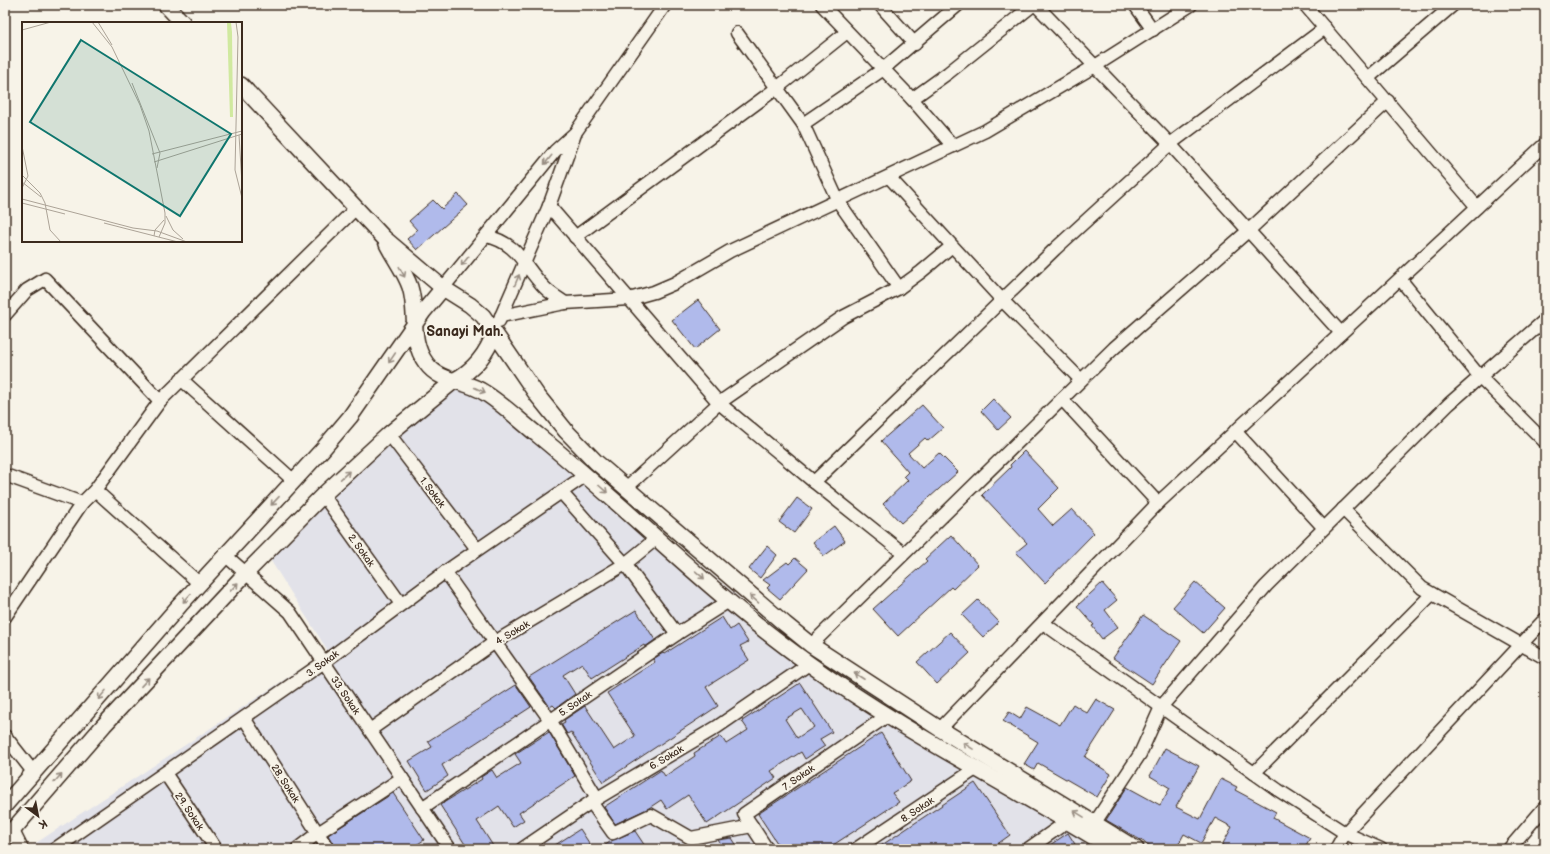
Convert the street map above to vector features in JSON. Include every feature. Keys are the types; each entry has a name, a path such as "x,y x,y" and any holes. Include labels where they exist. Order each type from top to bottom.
{"street":[{"path":"166,5 182,22"},
{"path":"5,805 225,555 294,481 350,417 423,312 555,151 575,133 665,5"},
{"path":"822,5 882,70 912,99 953,146"},
{"path":"880,5 915,44"},
{"path":"803,124 882,70 915,44 958,5"},
{"path":"912,99 948,73 1034,5 1170,144 1340,333"},
{"path":"1135,5 1153,30"},
{"path":"501,316 564,303 629,299 654,292 675,283 730,251 889,177 985,130 1095,66 1191,5"},
{"path":"1305,5 1477,207"},
{"path":"1368,78 1453,5"},
{"path":"814,482 1054,249 1170,144 1325,28"},
{"path":"575,237 777,88 847,32"},
{"path":"737,33 803,124 838,201 899,288"},
{"path":"242,86 384,238 443,288 470,304 483,316 537,394 566,431 626,488 811,645 940,729 1136,849"},
{"path":"811,645 1114,348 1248,231 1388,101"},
{"path":"22,849 9,836 104,725 246,573 323,495 389,434 455,380 467,373 481,360 490,345 501,316 549,206 575,133"},
{"path":"940,729 1158,503 1340,333 1544,146"},
{"path":"889,177 1002,300 1081,380"},
{"path":"549,206 719,403 903,554"},
{"path":"5,617 82,504 95,490 160,401 356,208"},
{"path":"486,236 510,245 544,287 564,303"},
{"path":"384,238 410,287 413,303 414,325 419,352 426,364 438,376 455,380 484,392 586,474 729,601 809,664 887,716 1068,821 1113,849"},
{"path":"626,488 719,403 843,317 899,288 952,246"},
{"path":"5,315 27,290 45,279 160,401"},
{"path":"1400,279 1480,376 1545,442"},
{"path":"1094,824 1140,754 1161,707 1266,586 1449,404 1545,320"},
{"path":"181,379 294,481"},
{"path":"1062,399 1158,503"},
{"path":"1235,431 1324,528"},
{"name":"1. Sokak","path":"389,434 477,550"},
{"name":"3. Sokak","path":"55,849 324,662 445,572 586,474"},
{"path":"5,475 82,504"},
{"path":"95,490 200,584"},
{"path":"561,492 625,564 677,634"},
{"name":"2. Sokak","path":"323,495 401,604"},
{"path":"1343,509 1422,588 1545,658"},
{"name":"4. Sokak","path":"370,730 495,642 625,564 657,538"},
{"name":"33. Sokak","path":"225,555 290,612 450,849"},
{"path":"445,572 550,720 613,833 651,815 691,838 752,826"},
{"path":"1254,773 1432,594"},
{"name":"5. Sokak","path":"422,808 677,634 729,601"},
{"path":"1336,849 1345,833 1545,619"},
{"path":"1043,623 1254,773 1345,833 1381,849"},
{"name":"6. Sokak","path":"522,849 594,800 717,727 809,664"},
{"name":"7. Sokak","path":"768,849 744,814 887,716"},
{"name":"28. Sokak","path":"244,718 328,849"},
{"path":"5,736 34,773"},
{"name":"8. Sokak","path":"856,849 977,768"},
{"name":"29. Sokak","path":"165,773 216,849"},
{"path":"297,849 318,833 402,778"},
{"path":"1509,849 1545,806"},
{"path":"1028,849 1068,821"}],"shaded area":[{"path":"464,374 520,412 795,645 1126,849 27,849 328,651 264,550"}],"building":[{"path":"458,194 468,205 417,250 407,239 417,230 409,221 433,200 442,209"},
{"path":"698,300 720,329 695,349 672,320"},
{"path":"993,399 1011,418 998,430 981,411"},
{"path":"922,405 943,428 928,441 925,438 908,453 922,468 939,453 958,472 901,523 883,504 908,480 904,476 908,472 881,441"},
{"path":"1024,451 1059,488 1038,509 1053,526 1072,509 1094,533 1045,583 1016,552 1027,543 982,495 1011,467 1010,465"},
{"path":"797,498 812,509 794,533 779,522"},
{"path":"834,526 845,541 824,556 813,542"},
{"path":"951,535 978,565 953,589 951,587 898,636 873,609 927,561 925,559"},
{"path":"767,546 777,555 760,578 749,569"},
{"path":"795,558 808,569 780,599 767,588 770,585 763,580 787,562 789,564"},
{"path":"1195,582 1225,608 1203,633 1173,607"},
{"path":"1102,583 1117,600 1105,610 1118,627 1102,639 1092,626 1094,625 1077,606"},
{"path":"978,600 999,622 983,637 962,615"},
{"path":"636,610 655,640 645,647 644,645 592,678 582,663 563,675 575,694 556,708 553,705 550,707 529,677"},
{"path":"1143,615 1181,641 1152,684 1113,658"},
{"path":"722,617 730,630 737,625 748,642 740,646 749,660 706,687 718,706 603,782 571,732 567,734 561,724 565,722 564,720 585,706 614,750 635,736 607,693 655,662 653,659 663,653 664,654"},
{"path":"950,632 970,653 937,684 917,662"},
{"path":"800,683 832,732 820,739 825,746 805,759 801,752 771,771 776,778 707,824 688,795 667,809 661,800 649,808 615,824 604,807 661,770 665,776 695,756 694,753 721,736 726,744 748,730 742,721","holes":["802,709 814,727 797,738 785,719"]},
{"path":"516,685 531,707 442,765 448,776 427,790 409,761 432,747 428,741"},
{"path":"1096,699 1115,710 1085,757 1111,774 1097,797 1038,763 1034,770 1024,764 1038,742 1003,721 1009,712 1020,719 1027,707 1060,725 1073,704 1087,713"},
{"path":"549,732 575,776 519,813 524,820 513,827 499,806 477,821 495,849 468,849 440,805 482,779 481,777 492,770 497,778 521,763 515,754"},
{"path":"881,733 911,781 892,793 899,802 827,849 781,849 758,814"},
{"path":"1165,748 1199,766 1176,807 1200,819 1221,779 1237,787 1235,790 1276,812 1273,818 1310,838 1304,849 1220,849 1232,827 1215,818 1201,843 1184,834 1176,849 1156,849 1106,820 1127,787 1160,805 1170,788 1150,776"},
{"path":"975,783 1010,835 996,845 999,849 876,849"},
{"path":"393,793 424,840 410,849 336,849 328,835"},
{"path":"580,829 593,849 549,849"},
{"path":"635,831 647,849 599,849 613,840"},
{"path":"1068,833 1078,849 1044,849"},
{"path":"732,838 739,849 724,849 718,840"}],"district":[{"name":"Sanayi Mah.","path":"465,331"}]}
